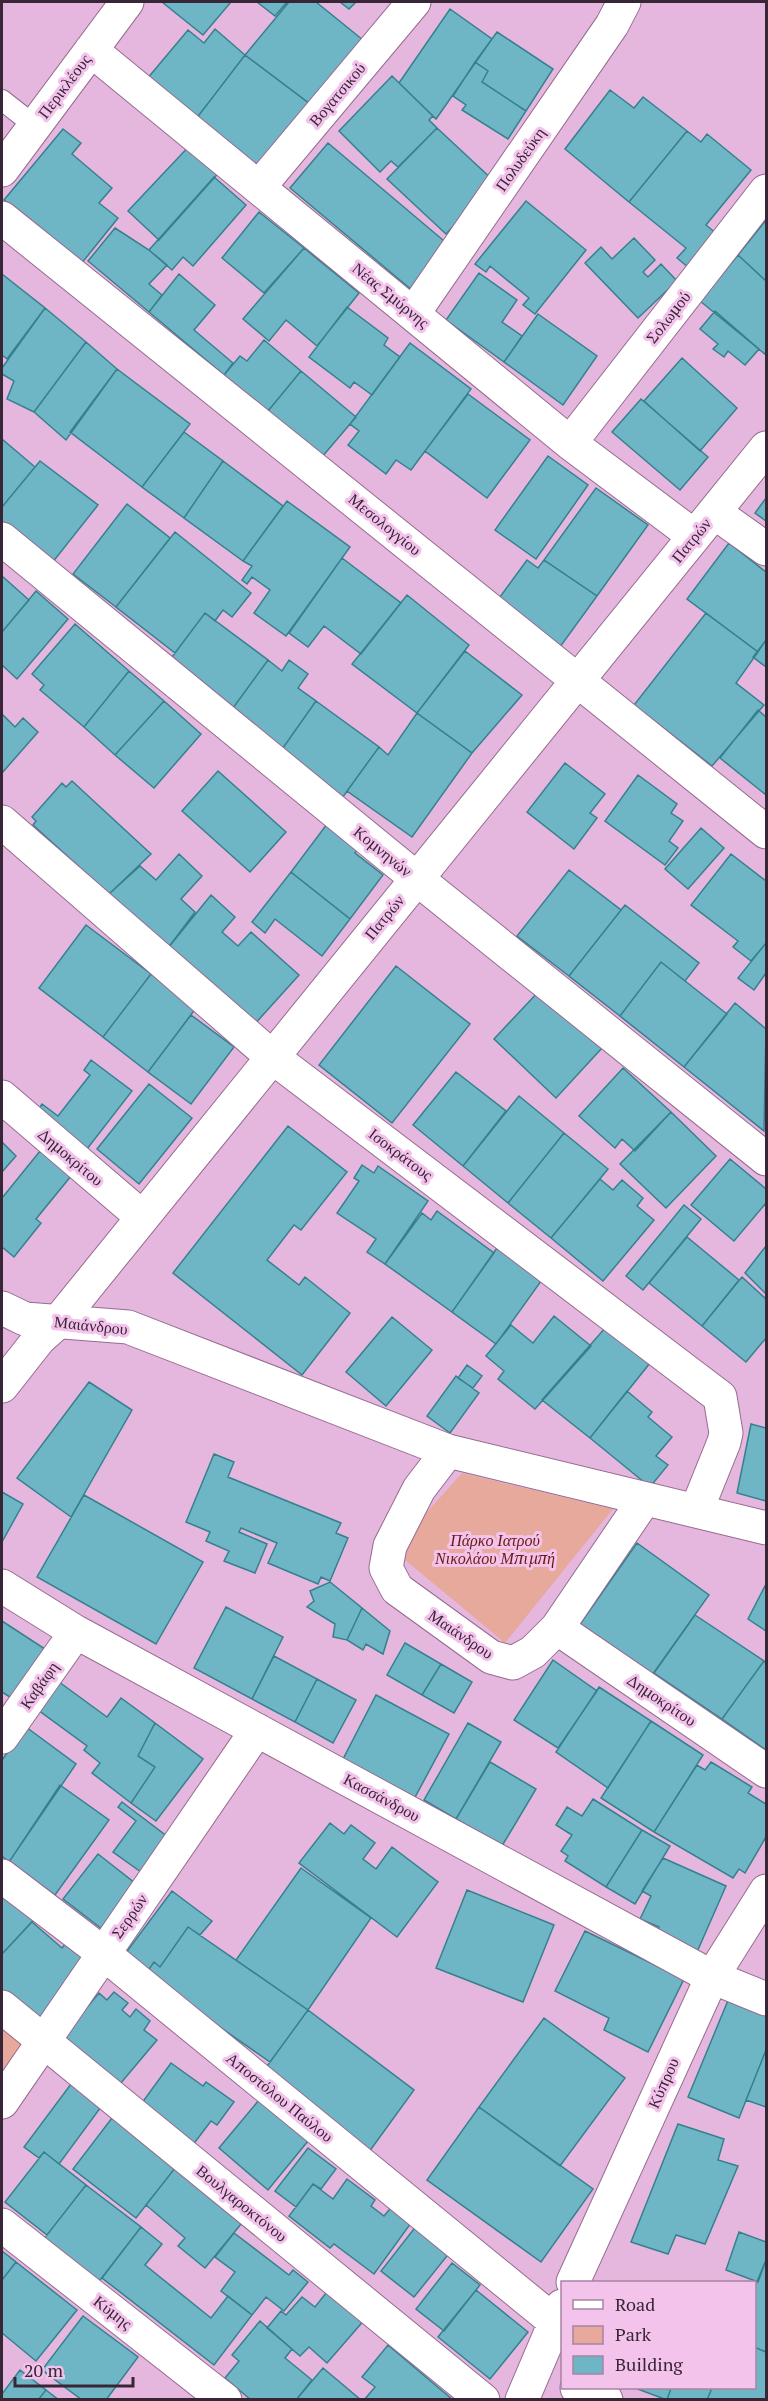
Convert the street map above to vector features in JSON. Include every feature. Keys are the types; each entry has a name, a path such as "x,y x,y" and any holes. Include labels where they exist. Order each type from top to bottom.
{"street":[{"name":"Βογατσικού","path":"259,187 414,2"},
{"name":"Πολυδεύκη","path":"413,314 612,26 624,2"},
{"name":"Περικλέους","path":"2,170 123,3"},
{"name":"Νέας Σμύρνης","path":"91,50 570,443 704,524 766,549"},
{"name":"Σολωμού","path":"570,443 766,191"},
{"name":"Μεσολογγίου","path":"2,218 766,832"},
{"name":"Πατρών","path":"2,1386 39,1339 57,1322 766,448"},
{"name":"Κομνηνών","path":"2,539 416,878 766,1159"},
{"name":"Ισοκράτους","path":"2,822 271,1056 720,1397 726,1433 697,1509"},
{"name":"Δημοκρίτου","path":"2,1097 141,1216"},
{"name":"Μαιάνδρου","path":"2,1308 24,1319 128,1327 448,1451 644,1500 697,1509 766,1528"},
{"name":"Μαιάνδρου","path":"448,1451 418,1489 390,1546 386,1568 397,1589 491,1657 513,1663 533,1652 557,1628 644,1500"},
{"name":"Κασσάνδρου","path":"2,1586 76,1632 712,1977 766,1999"},
{"name":"Δημοκρίτου","path":"557,1628 766,1771"},
{"name":"Καβάφη","path":"2,1737 76,1632"},
{"name":"Σερρών","path":"2,2102 257,1730"},
{"name":"Αποστόλου Παύλου","path":"2,1876 103,1953 559,2314"},
{"name":"Κύπρου","path":"574,2281 712,1977 766,1891"},
{"name":"Βουλγαροκτόνου","path":"2,2007 483,2400"},
{"name":"Κύμης","path":"2,2225 225,2400"},
{"path":"522,2400 549,2376 559,2314"},
{"path":"579,2389 606,2400"}],"lane":[{"path":"2,100 35,126"}],"green space":[{"name":"Πάρκο Ιατρού Νικολάου Μπιμπή","path":"462,1473 613,1509 505,1643 393,1550"},
{"path":"2,2026 25,2046 2,2078"}],"building":[{"path":"162,2 231,2 203,35"},
{"path":"257,2 287,2 275,16"},
{"path":"289,2 316,2 363,40 310,104 245,55"},
{"path":"340,2 356,2 349,9"},
{"path":"450,9 492,39 436,119 399,83"},
{"path":"215,29 245,55 196,119 147,79 188,30 204,43"},
{"path":"497,32 553,69 526,111 482,82 488,71 475,62"},
{"path":"245,55 310,104 257,169 196,119"},
{"path":"475,62 488,71 482,82 526,111 508,139 462,110 466,105 453,96"},
{"path":"392,76 433,116 429,120 437,128 398,167 391,161 380,172 339,131"},
{"path":"610,90 634,108 643,97 687,131 629,202 565,149"},
{"path":"437,128 495,182 446,234 387,179"},
{"path":"63,129 81,143 72,154 112,188 99,203 118,218 81,264 4,200"},
{"path":"687,131 701,142 707,134 751,170 706,225 722,238 694,272 677,258 686,248 629,202"},
{"path":"193,142 222,169 159,240 128,211"},
{"path":"328,143 450,246 413,291 290,188"},
{"path":"214,177 246,205 193,266 183,257 172,270 149,250"},
{"path":"526,201 586,250 535,314 523,305 529,298 490,266 486,272 475,264"},
{"path":"259,212 304,248 264,293 222,258"},
{"path":"766,220 766,281 738,255"},
{"path":"115,228 167,265 149,284 162,295 149,312 88,261"},
{"path":"634,238 655,260 643,272 648,277 661,264 677,281 638,318 585,263 601,247 612,259"},
{"path":"304,248 359,293 317,346 286,320 269,341 243,319"},
{"path":"738,255 766,281 766,355 700,301"},
{"path":"479,273 517,300 502,322 522,336 504,362 446,320"},
{"path":"2,274 45,308 7,359 2,355"},
{"path":"179,274 215,305 194,330 233,363 224,375 149,312"},
{"path":"347,307 388,338 384,345 400,357 372,395 354,382 350,388 309,357"},
{"path":"45,308 86,342 34,412 7,399 14,381 2,374 2,368"},
{"path":"715,311 759,349 745,365 728,351 724,357 713,349 718,344 700,329"},
{"path":"538,314 597,356 563,405 504,362"},
{"path":"264,340 301,371 268,411 224,375 240,356 247,361"},
{"path":"86,342 117,369 66,440 34,412"},
{"path":"410,343 471,389 411,470 396,460 386,474 348,445 359,431 350,424"},
{"path":"682,358 737,408 700,451 644,401"},
{"path":"117,369 190,424 142,487 70,432"},
{"path":"301,371 356,417 322,457 268,411"},
{"path":"468,394 530,440 487,498 425,451"},
{"path":"641,399 708,457 680,490 612,432"},
{"path":"184,432 223,461 184,518 142,487"},
{"path":"2,439 35,467 2,507"},
{"path":"548,456 588,485 536,559 495,530"},
{"path":"40,461 98,505 52,563 2,523 2,507"},
{"path":"223,461 283,506 243,561 184,518"},
{"path":"596,488 648,525 597,596 544,560"},
{"path":"766,498 766,521 755,513"},
{"path":"287,501 350,547 286,636 254,613 270,590 252,577 247,584 242,580 252,566 243,561"},
{"path":"127,504 170,538 116,607 73,574"},
{"path":"175,532 251,593 232,617 223,610 215,621 205,613 175,653 116,607"},
{"path":"729,543 766,572 766,640 758,652 687,599"},
{"path":"342,558 401,603 361,654 324,626 308,647 289,633"},
{"path":"527,560 538,568 544,560 597,596 560,647 497,601"},
{"path":"2,576 29,600 2,632"},
{"path":"36,591 68,619 17,679 2,665 2,632"},
{"path":"407,595 469,645 417,713 352,664"},
{"path":"205,613 268,660 233,708 169,661"},
{"path":"706,613 758,652 736,683 764,705 712,766 634,705"},
{"path":"75,624 129,671 84,727 40,690 44,685 32,674"},
{"path":"766,640 766,667 753,657"},
{"path":"465,651 522,695 472,753 417,713"},
{"path":"268,660 282,671 289,660 308,674 298,688 316,701 278,755 233,708"},
{"path":"129,671 164,701 115,755 84,727"},
{"path":"164,701 201,734 154,788 115,755"},
{"path":"316,701 379,747 340,801 278,755"},
{"path":"758,710 766,717 766,795 720,758"},
{"path":"417,713 472,753 412,837 347,791 379,747 388,755"},
{"path":"2,714 15,727 23,718 38,732 2,773"},
{"path":"565,763 605,794 590,813 597,818 574,849 527,812"},
{"path":"218,771 286,832 250,872 182,811"},
{"path":"638,775 677,804 671,813 683,821 669,841 678,848 665,865 605,821"},
{"path":"72,781 151,854 109,894 33,825 36,821 32,817 62,783 66,787"},
{"path":"327,824 358,848 355,853 383,875 350,919 291,872"},
{"path":"701,828 724,848 688,889 665,869"},
{"path":"179,854 202,876 181,899 195,912 168,948 109,894 140,866 156,880"},
{"path":"731,854 766,881 766,943 751,961 733,947 738,941 691,905"},
{"path":"569,870 621,910 569,976 517,936"},
{"path":"291,872 350,919 322,956 275,919 265,933 252,922"},
{"path":"211,895 235,917 222,932 238,946 251,932 299,975 253,1026 168,948"},
{"path":"625,905 699,963 685,981 661,962 620,1016 569,976"},
{"path":"86,925 151,974 103,1037 39,988"},
{"path":"766,943 766,973 754,990 738,978"},
{"path":"661,962 727,1014 684,1067 620,1016"},
{"path":"396,966 470,1024 392,1123 319,1065"},
{"path":"151,974 196,1008 148,1072 103,1037"},
{"path":"540,990 602,1048 556,1098 494,1039"},
{"path":"735,1003 766,1029 764,1131 684,1067"},
{"path":"191,1015 234,1047 191,1104 148,1072"},
{"path":"91,1060 132,1091 87,1149 37,1111 42,1104 58,1116 90,1075 84,1070"},
{"path":"623,1068 671,1112 635,1151 622,1139 615,1148 579,1116"},
{"path":"456,1072 506,1111 463,1166 413,1125"},
{"path":"149,1084 192,1118 139,1184 97,1149"},
{"path":"519,1096 564,1133 508,1203 463,1166"},
{"path":"671,1112 716,1156 666,1208 620,1164"},
{"path":"288,1126 347,1172 301,1230 294,1225 267,1260 299,1285 305,1277 350,1313 302,1375 173,1273"},
{"path":"564,1133 608,1169 551,1238 508,1203"},
{"path":"2,1142 16,1156 2,1172"},
{"path":"40,1151 71,1176 36,1219 41,1223 14,1257 2,1247 2,1198"},
{"path":"730,1159 766,1189 766,1203 734,1241 691,1205"},
{"path":"362,1165 374,1173 378,1166 428,1201 385,1264 367,1252 376,1239 337,1213 359,1181 354,1178"},
{"path":"600,1179 613,1190 622,1180 643,1198 637,1206 654,1220 603,1281 551,1238"},
{"path":"684,1205 701,1219 643,1290 626,1276"},
{"path":"437,1211 494,1253 452,1312 385,1264 422,1213 431,1220"},
{"path":"687,1237 739,1280 702,1326 649,1283"},
{"path":"499,1245 544,1277 496,1344 452,1312"},
{"path":"766,1246 766,1294 745,1273"},
{"path":"742,1277 766,1299 766,1338 746,1362 702,1326"},
{"path":"554,1316 591,1346 535,1409 498,1379 504,1371 486,1356 511,1325 533,1343"},
{"path":"392,1317 432,1350 386,1406 346,1372"},
{"path":"606,1327 650,1363 590,1438 542,1400"},
{"path":"467,1365 482,1376 473,1388 458,1378"},
{"path":"456,1376 479,1393 450,1433 427,1416"},
{"path":"89,1382 132,1410 71,1517 17,1478"},
{"path":"627,1391 652,1412 648,1417 672,1437 656,1456 668,1465 650,1487 590,1438"},
{"path":"751,1424 766,1428 766,1501 737,1493"},
{"path":"214,1454 234,1462 228,1477 341,1523 336,1533 348,1538 330,1581 321,1577 318,1584 268,1563 277,1543 241,1528 239,1532 267,1544 255,1573 224,1561 229,1551 206,1541 210,1532 186,1522"},
{"path":"2,1492 23,1504 2,1542"},
{"path":"84,1495 203,1562 156,1644 37,1577"},
{"path":"637,1543 709,1595 650,1678 578,1627"},
{"path":"330,1582 362,1608 347,1640 333,1637 335,1624 307,1607 314,1601 310,1591"},
{"path":"766,1587 766,1631 748,1619"},
{"path":"226,1607 283,1637 252,1699 194,1668"},
{"path":"362,1608 390,1631 383,1654 366,1644 363,1650 347,1640"},
{"path":"695,1615 764,1661 722,1719 654,1673"},
{"path":"2,1621 45,1649 13,1699 2,1692"},
{"path":"405,1643 441,1664 422,1695 387,1675"},
{"path":"274,1656 317,1679 295,1722 252,1699"},
{"path":"553,1660 597,1691 558,1748 514,1720"},
{"path":"764,1661 766,1663 766,1750 722,1719"},
{"path":"441,1664 472,1682 454,1713 422,1695"},
{"path":"55,1679 107,1717 121,1698 155,1723 138,1756 155,1767 131,1803 92,1773 100,1763 84,1750 87,1746 34,1707"},
{"path":"317,1679 356,1700 333,1743 295,1722"},
{"path":"599,1687 651,1721 608,1788 556,1752"},
{"path":"376,1695 449,1734 413,1801 341,1763"},
{"path":"651,1721 703,1755 654,1832 601,1798"},
{"path":"155,1723 203,1759 156,1821 131,1803 155,1767 138,1756"},
{"path":"468,1723 501,1742 456,1819 424,1800"},
{"path":"26,1727 76,1764 9,1862 2,1856 2,1760"},
{"path":"490,1762 536,1789 502,1846 456,1819"},
{"path":"711,1762 752,1787 748,1793 766,1804 766,1837 745,1873 739,1869 733,1878 654,1832 697,1765 705,1770"},
{"path":"60,1785 109,1820 55,1895 9,1862"},
{"path":"593,1799 642,1830 606,1887 565,1861 568,1856 561,1851 572,1835 556,1825 567,1807 582,1816"},
{"path":"122,1802 168,1837 141,1872 113,1852 136,1821 118,1807"},
{"path":"330,1823 344,1834 351,1825 375,1843 363,1859 376,1869 392,1847 438,1882 397,1937 299,1863"},
{"path":"642,1830 670,1846 635,1904 606,1887"},
{"path":"98,1854 140,1887 106,1932 63,1899"},
{"path":"663,1858 726,1886 697,1952 657,1934 659,1927 640,1919 651,1896 642,1891"},
{"path":"301,1868 371,1918 308,2010 236,1960"},
{"path":"2,1882 39,1914 2,1954"},
{"path":"467,1890 554,1925 523,2002 436,1968"},
{"path":"172,1891 212,1921 200,1935 188,1927 160,1967 154,1962 145,1975 122,1958"},
{"path":"32,1922 62,1948 67,1942 89,1961 32,2027 2,2000 2,1954"},
{"path":"188,1927 308,2010 270,2062 145,1975 154,1962 160,1967"},
{"path":"585,1931 684,1979 648,2052 604,2030 609,2018 555,1991"},
{"path":"114,1992 128,2003 122,2010 130,2017 136,2009 150,2021 144,2030 157,2040 115,2090 58,2042 99,1993 107,2000"},
{"path":"729,1998 766,2014 766,2050 739,2118 688,2097"},
{"path":"308,2010 414,2090 369,2152 262,2073"},
{"path":"544,2018 625,2078 560,2166 479,2107"},
{"path":"766,2050 766,2107 746,2100"},
{"path":"171,2063 203,2086 206,2082 234,2102 217,2125 211,2121 189,2150 136,2111"},
{"path":"71,2084 101,2107 59,2164 44,2152 39,2158 24,2147"},
{"path":"259,2100 308,2141 268,2190 219,2148"},
{"path":"479,2107 593,2189 541,2262 427,2180"},
{"path":"115,2114 179,2163 136,2218 73,2169"},
{"path":"678,2124 724,2139 718,2160 738,2166 705,2244 676,2235 668,2254 631,2242"},
{"path":"308,2148 336,2169 321,2189 313,2184 296,2207 275,2191"},
{"path":"44,2152 86,2185 47,2235 5,2202"},
{"path":"179,2163 246,2218 205,2268 178,2246 185,2238 146,2205"},
{"path":"347,2179 375,2200 371,2206 384,2216 394,2204 414,2219 374,2274 334,2244 330,2248 289,2216 313,2184 333,2199"},
{"path":"86,2185 141,2227 97,2284 39,2245"},
{"path":"417,2225 451,2251 414,2297 381,2271"},
{"path":"141,2227 162,2244 145,2265 211,2318 228,2296 252,2315 214,2365 102,2278"},
{"path":"739,2232 766,2242 766,2260 758,2282 726,2270"},
{"path":"234,2233 289,2275 293,2270 308,2282 284,2311 266,2297 252,2315 221,2291 235,2272 215,2257"},
{"path":"2,2251 16,2262 2,2280"},
{"path":"766,2260 766,2352 756,2348 756,2284"},
{"path":"16,2262 77,2310 36,2361 2,2333 2,2280"},
{"path":"452,2263 480,2285 444,2331 416,2309"},
{"path":"330,2288 366,2318 327,2363 309,2347 300,2356 267,2328 281,2311 286,2315 302,2297 315,2307"},
{"path":"476,2290 528,2332 490,2379 438,2337"},
{"path":"83,2316 138,2357 106,2400 82,2400 42,2370"},
{"path":"260,2321 292,2349 285,2358 312,2380 296,2400 251,2400 225,2378 239,2361 232,2355"},
{"path":"388,2345 453,2400 364,2400 375,2387 362,2377"},
{"path":"756,2348 766,2352 766,2400 707,2400 712,2389 756,2389"},
{"path":"323,2368 361,2400 296,2400"},
{"path":"20,2370 46,2390 38,2400 2,2400 2,2394"},
{"path":"638,2389 671,2389 667,2400"},
{"path":"671,2389 712,2389 707,2400 667,2400"},
{"path":"46,2390 59,2400 38,2400"}]}
